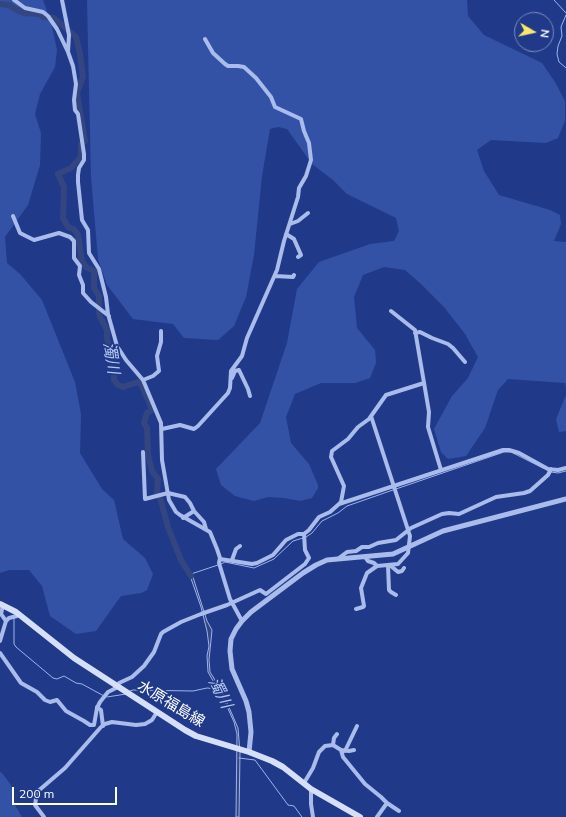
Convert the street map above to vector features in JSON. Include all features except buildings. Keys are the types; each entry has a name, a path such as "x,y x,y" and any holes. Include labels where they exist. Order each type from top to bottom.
{"main road":[{"name":"水原福島線","path":"2,604 19,614 70,655 185,730 196,736 249,752 278,764 311,789 360,817"}],"street":[{"path":"14,0 24,8 43,12 48,16 57,29 68,52 73,66 76,84 74,100 75,110 78,114 84,154 84,160 79,168 78,175 80,211 82,220 88,230 89,253 99,269 117,346 126,360 143,380 161,423 162,460 172,507 184,518 210,532 217,549 232,604 242,621"},
{"path":"62,0 69,35 68,52"},
{"path":"162,430 180,425 191,429 198,426 228,393 231,371 242,356 247,338 275,276 298,197 299,188 306,176 311,160 309,143 304,131 303,122 299,117 275,107 271,97 256,78 244,67 228,66 225,64 212,53 205,39"},
{"path":"290,224 298,221 308,212"},
{"path":"13,216 20,233 34,240 59,233 70,237 74,241 74,258 80,266 79,275 83,285 83,293 91,302 109,316"},
{"path":"286,234 294,239 301,254 298,257"},
{"path":"275,276 293,277 294,275"},
{"path":"391,311 415,330 429,412 428,427 441,470"},
{"path":"143,380 153,376 159,371 157,356 161,342 161,331"},
{"path":"415,333 420,332 448,344 465,362"},
{"path":"230,384 235,371 239,370 250,396"},
{"path":"309,560 309,556 305,550 304,537 319,517 330,512 341,502 344,486 331,457 332,451 348,439 371,416 386,395 424,383"},
{"path":"356,609 364,606 362,588 367,573 377,566 390,566 398,564 402,561 408,553 410,536 371,416"},
{"path":"339,504 395,489 441,470 506,450 518,453 551,471"},
{"path":"143,452 146,499 168,493 185,497 194,511 204,522 206,529"},
{"path":"339,558 347,552 356,551 362,547 369,547 378,543 396,540 408,530 442,514 459,514 496,497 530,491 551,471 566,468"},
{"path":"249,752 251,732 249,712 246,701 232,669 230,655 231,639 236,629 251,612 303,573 328,560 393,554 444,531 566,499"},
{"path":"184,518 194,511"},
{"path":"220,563 232,560 252,564 257,563 273,555 286,540 298,534 304,537"},
{"path":"232,560 236,549 240,546"},
{"path":"365,557 368,561 377,566"},
{"path":"309,560 318,564"},
{"path":"0,653 19,682 37,692 45,700 50,702 57,700 66,711 92,726 94,724 97,707 100,702 108,692 118,687 120,683 132,677 144,666 154,652 163,632 201,614 232,604 260,590 266,594 309,560"},
{"path":"390,566 398,572 402,571 404,568"},
{"path":"390,566 389,590 396,595"},
{"path":"2,604 1,614 6,621"},
{"path":"0,641 8,618 19,614"},
{"path":"97,707 101,710 103,726"},
{"path":"44,817 35,805 36,792 65,768 103,726 112,722 136,725 145,724 152,720 157,712"},
{"path":"357,726 343,750 343,757 365,784 399,811"},
{"path":"333,745 334,738 337,734"},
{"path":"304,783 313,768 319,752 325,746 333,745 343,750 354,750"},
{"path":"311,789 312,817"},
{"path":"377,817 387,803"}],"shaded area":[{"path":"0,0 43,0 51,22 57,50 55,67 40,94 35,114 41,133 40,165 28,205 5,237 7,263 20,274 42,300 75,382 81,414 80,453 102,489 114,500 123,539 145,558 153,574 147,590 141,593 121,596 96,631 76,634 50,616 42,586 29,570 9,570 0,573"},
{"path":"87,0 467,0 468,16 484,35 514,49 514,52 519,52 542,63 555,82 565,101 565,121 558,138 546,143 491,140 477,150 484,171 499,195 550,210 560,215 561,224 554,241 566,242 566,387 565,383 508,379 498,390 485,428 466,456 448,459 441,452 434,429 452,396 468,378 478,357 465,334 444,307 421,284 405,270 384,267 363,275 354,297 357,328 375,350 376,363 370,378 355,383 321,383 295,394 286,417 291,443 309,464 318,485 318,488 312,498 300,501 268,497 254,501 235,496 221,485 216,469 260,423 287,343 297,289 319,262 370,244 394,241 399,231 396,218 347,194 333,180 312,164 287,129 278,127 270,129 262,176 254,255 246,297 234,326 218,340 184,338 173,324 133,319 107,285 98,259 91,177"},
{"path":"566,395 566,431 559,432 556,419"},
{"path":"0,772 11,785 15,805 22,817 0,817"}],"water":[{"name":"濁川","path":"188,570 192,574 207,621 212,630 209,660 210,672 222,691 238,728 240,752 239,817 236,817 237,734 234,722 225,702 208,672 207,656 209,646 207,631 201,607"}],"waterway":[{"path":"554,0 566,13"},
{"name":"濁川","path":"0,4 9,5 24,13 40,14 43,17 54,18 76,37 83,77 77,93 85,141 81,144 81,157 71,168 58,174 64,187 63,218 68,227 74,229 78,235 82,261 86,267 94,271 94,288 99,296 100,317 107,330 107,339 114,366 114,380 118,385 123,387 138,382 141,384 152,410 147,413 144,423 147,428 148,455 152,471 158,479 157,492 168,527 181,560 191,576"},
{"path":"566,15 561,27 562,36 557,54 559,62 566,68"},
{"path":"396,489 504,452 510,452"},
{"path":"513,453 543,468"},
{"path":"551,472 558,473 566,471"},
{"path":"306,537 312,533 322,521 338,513 347,506 393,490"},
{"path":"221,564 225,562 254,568 274,559 293,541 303,538"},
{"path":"191,574 218,565"},
{"path":"14,618 14,644 16,647 53,678 57,679 64,676 104,696"},
{"path":"130,691 193,691 207,688 218,689"},
{"path":"107,697 126,694"},
{"path":"239,758 255,760 288,805 294,806 302,817"}]}
